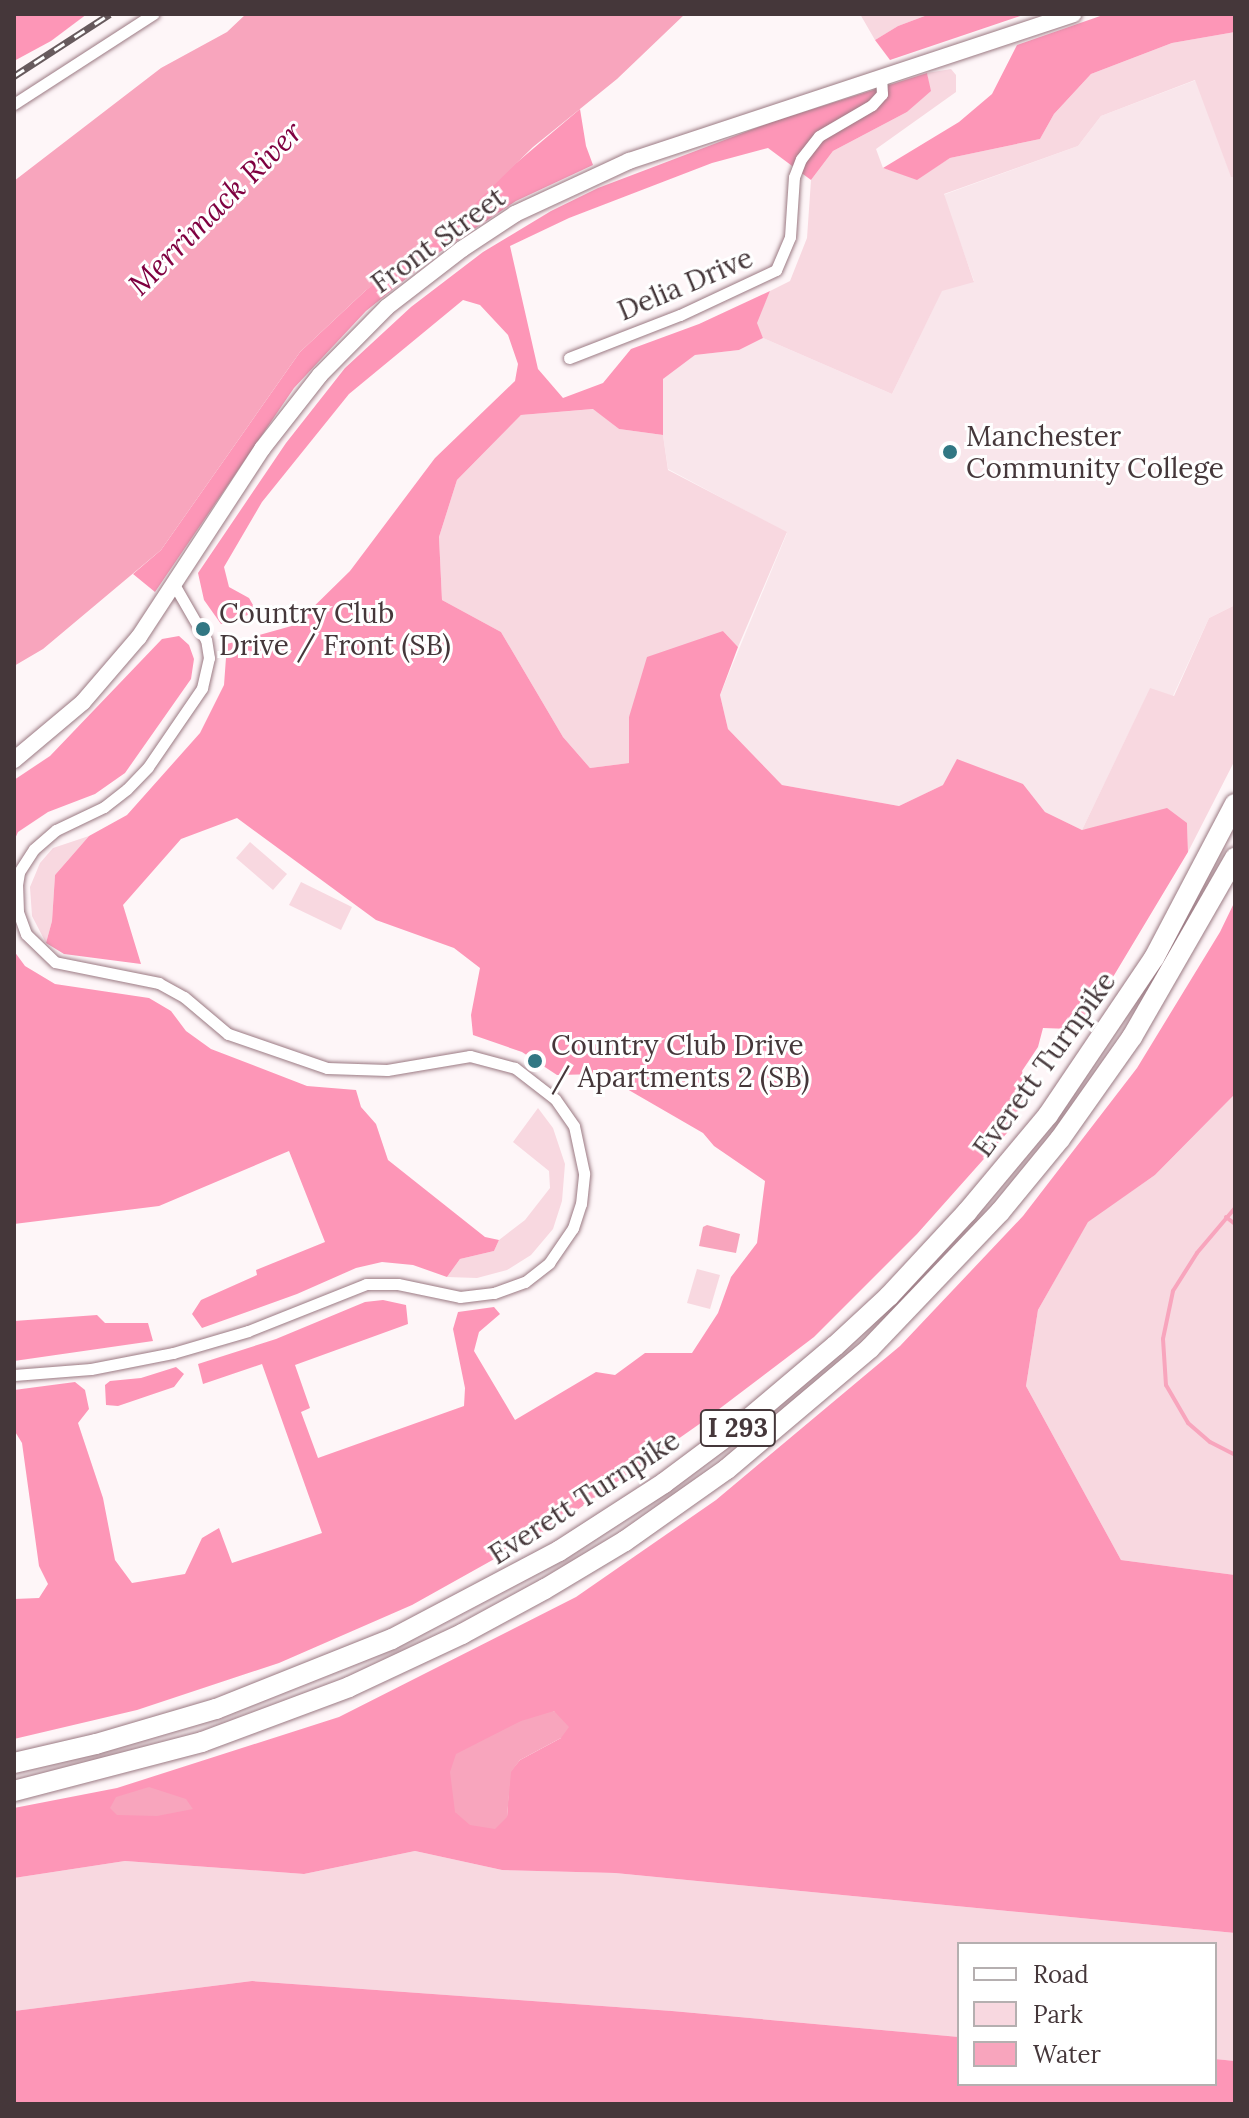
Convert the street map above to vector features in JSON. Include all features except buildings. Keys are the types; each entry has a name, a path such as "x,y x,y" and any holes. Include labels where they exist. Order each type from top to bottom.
{"highway":[{"name":"Everett Turnpike","path":"14,1763 96,1744 216,1709 392,1639 559,1551 664,1483 739,1427 889,1296 967,1212 1048,1115 1154,958 1235,804"},
{"name":"Everett Turnpike","path":"14,1791 112,1768 202,1742 291,1711 378,1675 545,1589 625,1541 727,1469 870,1348 959,1259 1010,1200 1060,1139 1132,1037 1235,858"}],"main road":[{"name":"Front Street","path":"14,760 64,720 99,685 175,586 262,449 300,399 387,307 449,258 515,214 629,161 1073,14"}],"street":[{"path":"14,104 153,14"},
{"name":"Delia Drive","path":"569,358 680,315 776,270 790,237 794,177 801,159 819,136 872,105 882,94 881,77"},
{"path":"14,1375 91,1369 173,1353 248,1331 366,1284 398,1284 460,1297 494,1293 525,1282 549,1263 573,1228 581,1204 584,1173 574,1126 544,1088 515,1068 470,1056 387,1070 327,1068 228,1034 184,997 159,983 55,962 26,934 18,912 17,885 19,872 34,849 56,830 117,799 148,767 202,688 209,658 206,640 175,586"}],"shaded area":[{"path":"14,14 87,14 51,41 14,61"},
{"path":"930,14 1026,14 890,60 875,40 898,26"},
{"path":"1106,14 1235,14 1235,32 1172,43 1091,74 1054,114 1040,139 950,158 917,180 883,168 959,122 992,94 1017,45"},
{"path":"927,73 931,91 907,112 833,151 811,180 768,148 712,163 569,218 510,246 538,369 563,398 603,383 631,349 699,324 770,291 757,323 763,338 739,350 695,355 663,379 663,435 619,429 593,409 521,415 457,480 439,537 442,600 501,632 563,737 590,768 629,763 629,717 647,657 723,631 738,647 720,695 728,729 782,785 899,806 943,785 957,759 1023,784 1045,812 1082,830 1167,808 1187,823 1188,852 1098,1002 1070,1029 1043,1028 1038,1047 1022,1071 1028,1090 1007,1133 917,1234 814,1337 698,1425 557,1524 412,1605 279,1663 137,1710 14,1739 14,1599 39,1598 48,1584 39,1566 22,1443 14,1430 14,1390 75,1382 85,1390 89,1409 78,1423 103,1498 115,1560 132,1583 185,1574 202,1538 219,1528 232,1563 322,1533 262,1364 203,1384 198,1364 276,1339 365,1302 383,1300 406,1305 408,1324 295,1365 310,1408 301,1412 318,1458 464,1406 465,1388 453,1329 458,1312 494,1307 500,1314 479,1332 474,1351 515,1420 596,1372 615,1375 645,1353 692,1353 718,1313 731,1277 757,1243 765,1181 714,1146 703,1133 601,1074 557,1075 522,1052 473,1035 471,1015 480,968 454,948 376,920 237,818 181,839 123,905 141,964 64,954 46,943 52,921 55,875 89,836 127,815 200,733 224,685 227,644 295,625 350,571 435,458 515,381 518,364 508,335 480,305 463,300 349,394 262,502 224,567 229,587 249,598 257,612 221,624 204,600 198,573 286,443 345,368 411,307 483,252 551,211 598,188 772,122"},
{"name":"Manchester Community College","path":"1196,80 1231,176 1235,177 1235,605 1209,618 1173,696 1150,689 1082,830 1045,812 1023,784 943,785 899,806 782,785 728,729 720,695 787,533 668,469 663,435 663,379 695,355 739,350 763,338 892,394 942,290 974,281 943,195 1078,146 1101,116"},
{"path":"580,109 586,146 593,165 516,201 437,254 366,311 294,388 155,592 133,574 161,550 300,352 365,291"},
{"path":"179,636 189,645 194,659 191,679 125,773 95,794 48,812 18,832 14,841 14,780 50,756 162,639"},
{"path":"1235,901 1235,1094 1155,1175 1088,1222 1038,1310 1026,1386 1121,1560 1235,1575 1235,1933 615,1873 502,1870 415,1851 304,1874 125,1861 14,1878 14,1808 117,1788 339,1717 576,1597 716,1500 900,1346 1023,1216 1137,1068 1220,932","holes":["554,1711 561,1738 520,1760 510,1772 507,1817 455,1812"]},
{"path":"14,951 25,966 55,984 149,998 171,1011 186,1031 211,1049 307,1086 356,1090 361,1107 376,1124 388,1160 485,1237 499,1240 494,1251 460,1259 447,1277 413,1265 382,1262 356,1268 297,1294 202,1328 192,1314 201,1300 257,1275 256,1270 325,1242 289,1151 159,1206 14,1224"},
{"path":"97,1315 105,1323 148,1323 153,1341 14,1361 14,1321"},
{"path":"176,1367 184,1374 174,1387 118,1406 106,1405 105,1385 110,1381 141,1378"},
{"path":"252,1981 672,2011 957,2037 957,2086 1217,2086 1217,2059 1235,2061 1235,2104 14,2104 14,2011"}],"green space":[{"path":"860,14 930,14 898,26 875,40"},
{"path":"1235,32 1235,177 1231,177 1195,80 1101,116 1078,146 944,194 974,282 942,291 892,394 763,338 756,323 770,291 790,281 807,238 811,180 833,151 907,112 930,91 927,73 951,69 956,75 956,92 876,149 883,168 917,179 950,158 1040,139 1054,114 1091,74 1172,43"},
{"path":"594,409 619,429 663,435 668,470 787,532 738,647 723,631 629,717 629,763 590,768 563,737 501,632 442,600 439,537 457,480 521,415"},
{"path":"1235,605 1235,760 1188,852 1187,823 1082,830 1150,688 1174,696 1209,618"},
{"path":"89,836 55,875 52,921 46,943 32,916 30,887 40,863 53,848"},
{"path":"250,842 287,874 273,890 236,858"},
{"path":"301,882 352,907 341,930 289,905"},
{"path":"1235,1094 1235,1575 1121,1560 1026,1386 1038,1310 1088,1221 1155,1175"},
{"path":"538,1108 553,1128 565,1164 562,1201 553,1229 531,1255 507,1270 477,1278 447,1277 460,1259 494,1251 499,1240 525,1220 550,1188 549,1171 513,1142"},
{"path":"697,1269 720,1275 710,1309 687,1303"},
{"path":"415,1851 502,1870 615,1873 1235,1933 1235,2061 1217,2059 1217,1942 957,1942 957,2037 672,2011 252,1981 14,2011 14,1878 125,1861 304,1874"}],"water":[{"name":"Merrimack River","path":"246,14 685,14 617,79 533,147 443,235 365,291 300,352 161,550 43,649 14,666 14,181 161,68 227,32"},
{"path":"707,1225 740,1234 736,1253 699,1246 703,1227"},
{"path":"554,1711 569,1727 561,1738 520,1760 511,1772 507,1817 495,1829 470,1825 455,1812 450,1772 456,1754 521,1721"},
{"path":"149,1787 186,1799 193,1809 157,1816 117,1815 110,1808 116,1797"}],"waterway":[{"path":"1235,1208 1197,1253 1173,1291 1163,1339 1166,1385 1188,1423 1210,1442 1235,1455"},
{"path":"1226,1217 1235,1224"}],"railway":[{"path":"14,76 110,14"}],"place":[{"name":"Manchester Community College","path":"950,452"},
{"name":"Country Club Drive / Front (SB)","path":"203,629"},
{"name":"Country Club Drive / Apartments 2 (SB)","path":"535,1061"}]}
